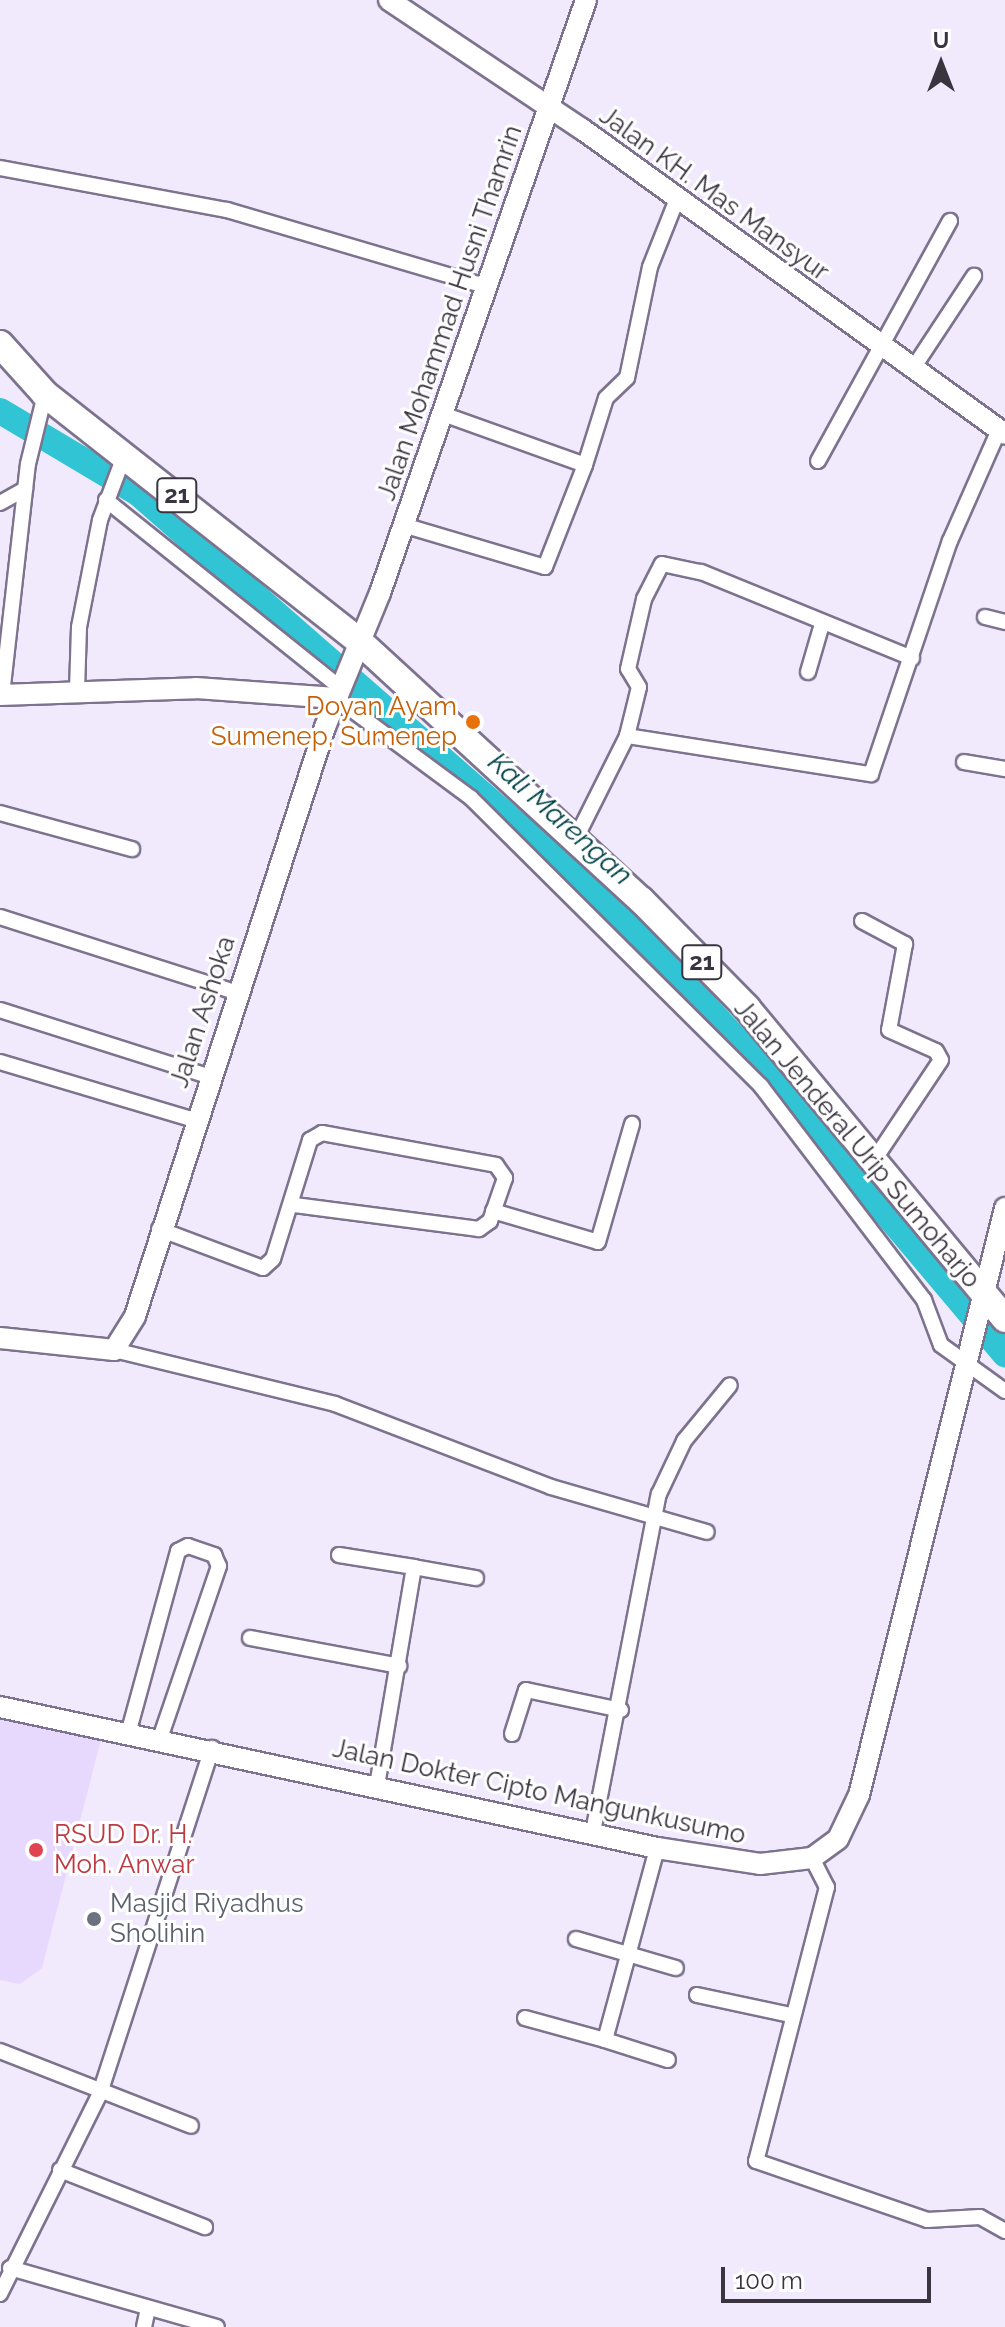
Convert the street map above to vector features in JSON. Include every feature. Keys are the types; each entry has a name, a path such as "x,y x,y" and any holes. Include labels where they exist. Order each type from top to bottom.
{"highway":[{"name":"21","path":"0,344 41,405 121,463 356,649"},
{"name":"Jalan Jenderal Urip Sumoharjo","path":"356,649 575,840 747,1008 980,1304 1005,1319"}],"street":[{"name":"Jalan KH. Mas Mansyur","path":"389,0 549,107 1002,432"},
{"name":"Jalan Mohammad Husni Thamrin","path":"338,693 403,525 586,0"},
{"path":"0,168 227,210 485,286"},
{"path":"403,525 545,567 585,465 606,398 627,378 650,267 677,199"},
{"path":"818,461 877,345 950,221"},
{"path":"912,370 974,276"},
{"path":"41,405 32,439 25,489 1,698 77,691 196,688 338,693"},
{"path":"440,413 585,465"},
{"path":"627,736 865,776 874,768 950,541 1002,432"},
{"path":"77,691 79,627 106,500 121,463"},
{"path":"0,503 25,489"},
{"path":"106,500 338,693 471,798 761,1086 924,1300 941,1345 965,1356 1005,1391"},
{"path":"575,840 627,736 639,687 628,669 644,599 662,564 701,572 822,624 912,658"},
{"path":"985,617 1005,622"},
{"path":"808,672 822,624"},
{"name":"Jalan Ashoka","path":"114,1350 135,1316 159,1229 211,1077 235,992 338,693"},
{"path":"964,762 1005,769"},
{"path":"0,813 132,849"},
{"path":"0,917 235,992"},
{"path":"862,921 905,944 889,1030 941,1060 872,1163"},
{"path":"0,1010 211,1077"},
{"path":"0,1062 195,1120"},
{"path":"493,1211 598,1242 632,1124"},
{"path":"159,1229 263,1268 293,1205 310,1140 330,1133 496,1165 505,1178 493,1211 479,1229 293,1205"},
{"path":"1005,1208 965,1356 859,1795 838,1839 812,1858 827,1887 790,2015 756,2161 927,2220 980,2217 1005,2231"},
{"path":"0,1338 114,1350 335,1404 655,1521 707,1532"},
{"path":"593,1832 621,1710 655,1521 684,1441 730,1385"},
{"path":"128,1734 178,1551 188,1546 214,1555 219,1566 160,1738"},
{"path":"339,1555 476,1578"},
{"path":"377,1786 414,1567"},
{"path":"250,1638 399,1666"},
{"path":"512,1734 526,1690 621,1710"},
{"name":"Jalan Dokter Cipto Mangunkusumo","path":"0,1707 212,1748 657,1848 760,1864 812,1858"},
{"path":"212,1748 100,2093 4,2281 148,2308 217,2327"},
{"path":"605,2040 657,1848"},
{"path":"576,1939 676,1968"},
{"path":"697,1995 790,2015"},
{"path":"525,2018 668,2060"},
{"path":"0,2051 100,2093 191,2126"},
{"path":"60,2170 205,2227"},
{"path":"144,2327 148,2308"}],"shaded area":[{"name":"RSUD Dr. H. Moh. Anwar","path":"0,1712 103,1732 42,1968 20,1984 0,1980"}],"waterway":[{"name":"Kali Marengan","path":"0,411 138,493 619,914 768,1073 1005,1354"}],"place":[{"name":"Doyan Ayam Sumenep, Sumenep","path":"473,722"},
{"name":"RSUD Dr. H. Moh. Anwar","path":"36,1850"},
{"name":"Masjid Riyadhus Sholihin","path":"94,1919"}]}
